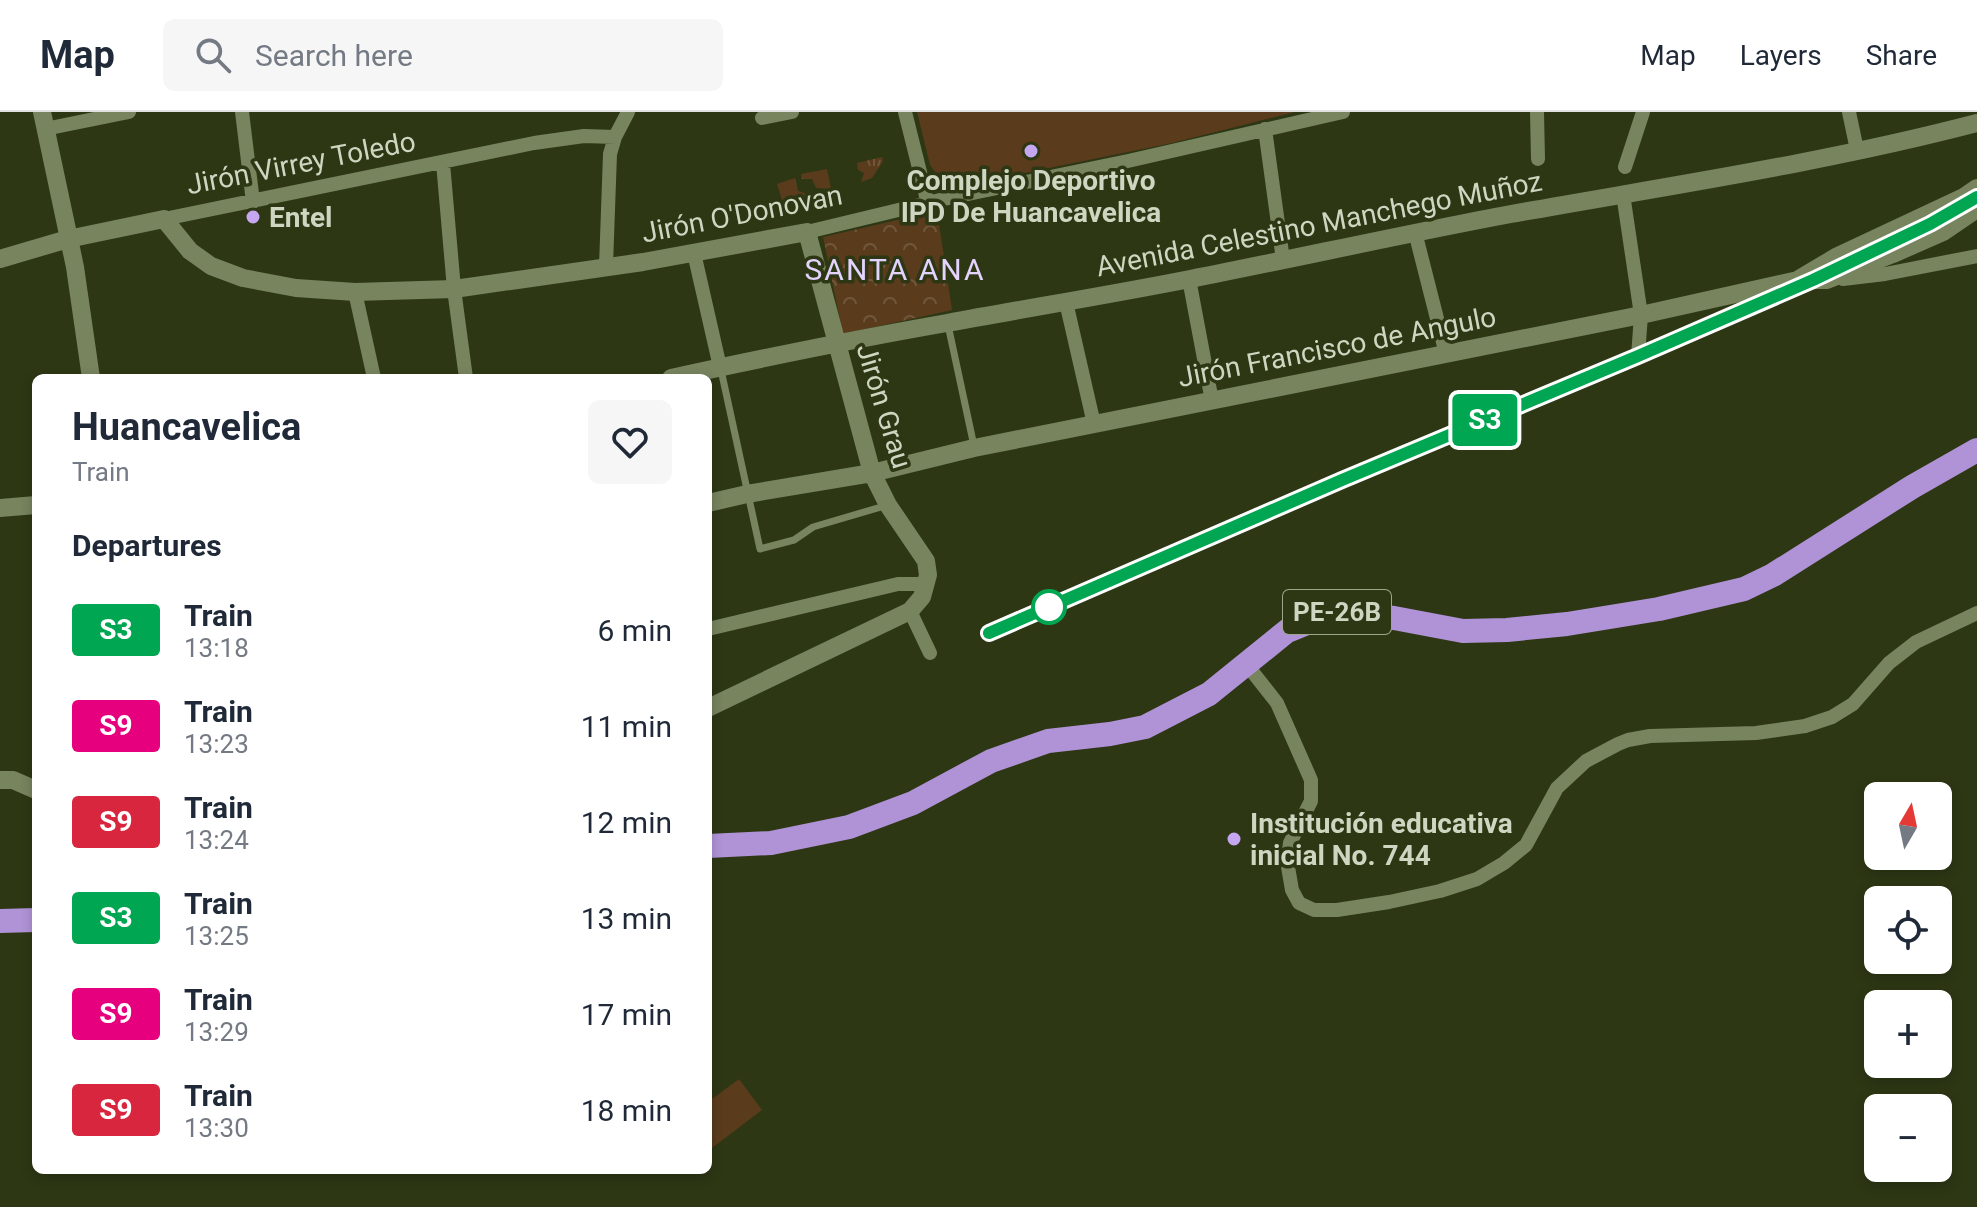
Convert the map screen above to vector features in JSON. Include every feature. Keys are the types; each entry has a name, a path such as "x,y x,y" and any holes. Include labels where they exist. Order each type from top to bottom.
{"highway":[{"name":"PE-26B","path":"712,846 771,843 849,827 913,803 991,761 1048,741 1145,727 1209,694 1287,631 1334,612 1374,615 1463,631 1507,630 1659,609 1744,589 1773,575 1912,487 1977,450"},
{"path":"0,921 32,920"}],"main road":[{"path":"44,120 75,267 90,374"},
{"name":"Avenida Celestino Manchego Muñoz","path":"689,374 1189,279 1415,232 1678,185 1977,123"},
{"path":"1798,280 1836,257 1977,188"},
{"path":"1827,280 1943,232 1977,209"},
{"name":"Jirón Virrey Toledo","path":"0,259 68,239 164,219"},
{"name":"Jirón O'Donovan","path":"164,219 190,251 211,266 243,278 296,288 355,292 454,289 694,253 807,232"},
{"name":"Jirón Grau","path":"807,232 872,473 888,505 926,561 928,575 925,584"},
{"name":"Jirón Francisco de Angulo","path":"712,502 872,473 974,448 1641,315 1798,280 1827,280"},
{"path":"0,508 32,505"},
{"path":"712,706 910,611 922,597 925,584"},
{"path":"6,780 32,777"},
{"path":"6,780 32,789"}],"street":[{"path":"44,120 129,112"},
{"path":"242,112 253,202"},
{"path":"606,266 610,154 628,112"},
{"path":"762,118 792,112"},
{"path":"905,112 928,204"},
{"name":"Jirón O'Donovan","path":"807,232 1343,112"},
{"path":"1537,112 1538,159"},
{"path":"1625,167 1643,112"},
{"path":"1849,112 1857,150"},
{"path":"1265,129 1283,260"},
{"name":"Jirón Virrey Toledo","path":"164,219 534,143 584,136 615,137"},
{"path":"443,163 465,374"},
{"path":"1623,194 1641,315 1638,356"},
{"path":"1415,232 1446,354"},
{"path":"694,253 720,367"},
{"name":"Jirón Francisco de Angulo","path":"1827,280 1885,274 1977,256"},
{"path":"1189,279 1212,401"},
{"path":"355,292 373,374"},
{"path":"1066,302 1094,424"},
{"path":"712,628 898,584 925,584"},
{"path":"910,611 930,653"},
{"path":"1247,665 1277,703 1311,780 1311,801 1290,843 1287,861 1292,890 1299,903 1314,910 1337,910 1440,891 1477,879 1526,845 1557,788 1586,761 1628,740 1650,736 1756,733 1805,726 1832,717 1853,704 1889,663 1916,642 1977,613"}],"lane":[{"path":"948,323 974,448"},
{"path":"720,367 760,549 794,540 813,527 888,505"}],"green space":[{"name":"Complejo Deportivo IPD De Huancavelica","path":"917,112 1295,112 1172,143 975,183 941,180 930,165"},
{"path":"882,157 883,161 872,178 861,182 864,173 858,170 857,163"},
{"path":"827,169 831,189 816,188 812,179 802,179 801,174"},
{"path":"795,178 798,191 807,194 808,199 784,206 777,184"},
{"path":"937,211 952,310 843,334 823,237"},
{"path":"739,1079 762,1110 712,1148 712,1099"}],"railway":[{"path":"989,633 1813,280 1930,224 1977,197"}],"train":[{"name":"S3","path":"989,633 1813,280 1930,224 1977,197"}],"place":[{"name":"Complejo Deportivo IPD De Huancavelica","path":"1031,151"},
{"name":"Entel","path":"253,217"},
{"name":"Institución educativa inicial No. 744","path":"1234,839"}],"district":[{"name":"SANTA ANA","path":"895,269"}]}
